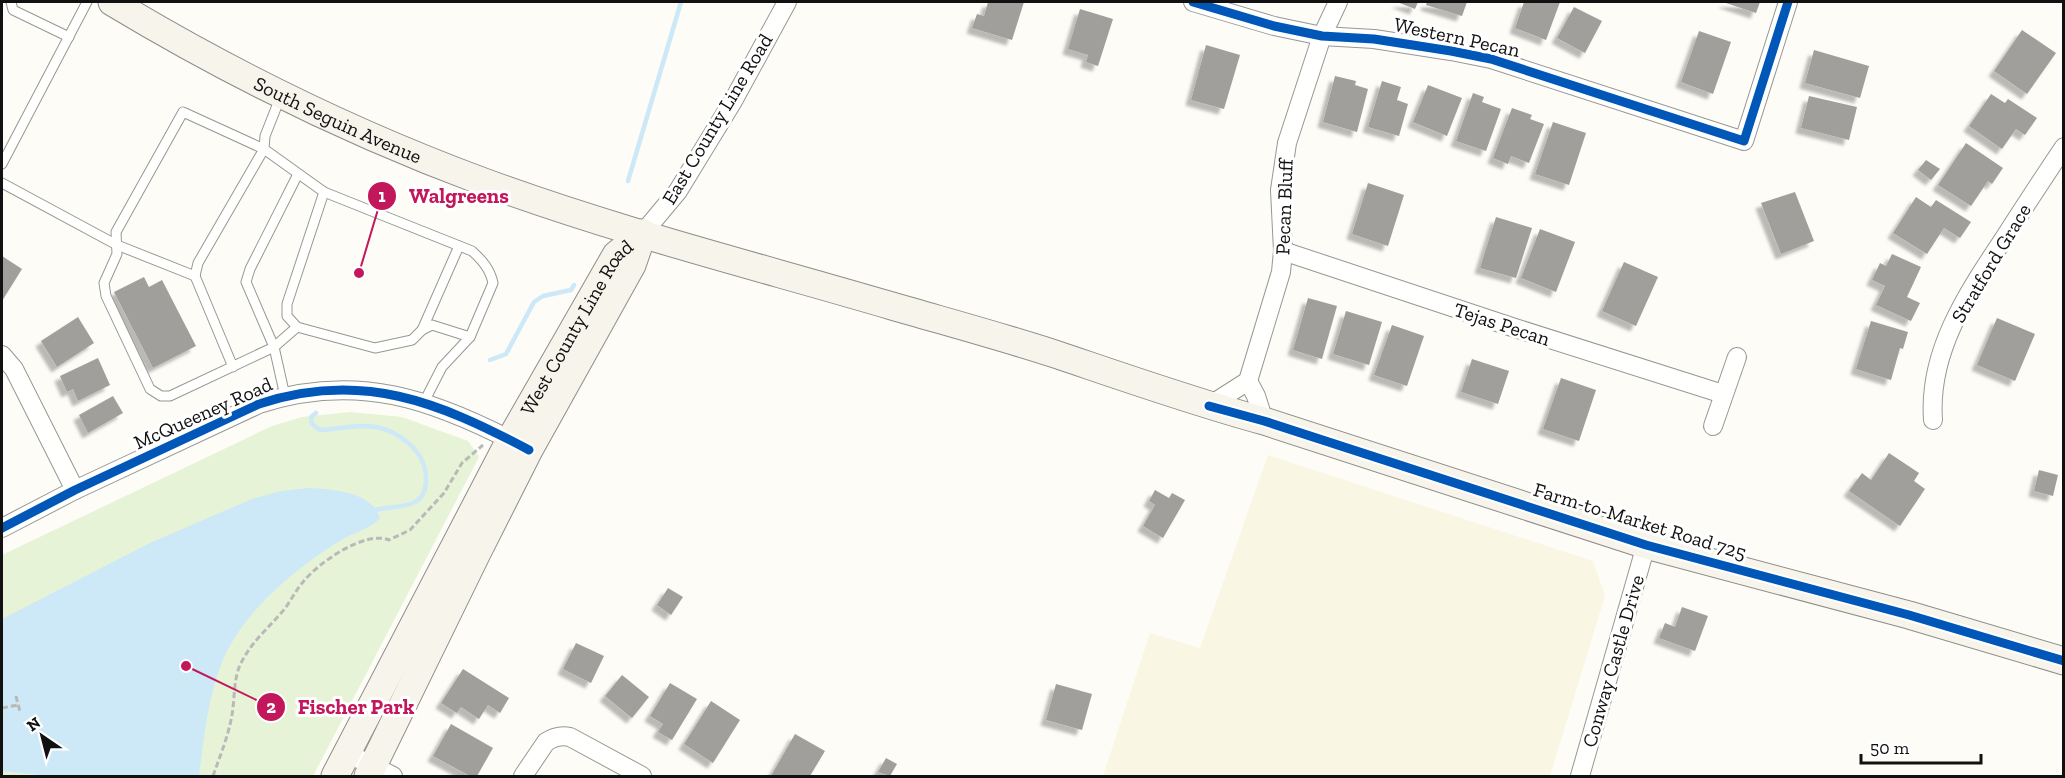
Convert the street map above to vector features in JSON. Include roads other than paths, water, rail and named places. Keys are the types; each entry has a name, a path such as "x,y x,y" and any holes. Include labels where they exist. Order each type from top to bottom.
{"main road":[{"name":"South Seguin Avenue","path":"112,2 173,38 281,95 359,132 482,181 575,213 1054,354 1209,406"},
{"name":"West County Line Road","path":"335,777 519,445 616,255 643,233"},
{"name":"Farm-to-Market Road 725","path":"1209,406 1264,421 1646,545 1909,615 2064,661"},
{"name":"West County Line Road","path":"378,773 519,445"}],"street":[{"name":"East County Line Road","path":"643,233 678,190 733,101 787,2"},
{"name":"Western Pecan","path":"1193,2 1274,26 1322,36 1374,39 1491,59 1744,141 1788,2"},
{"name":"Pecan Bluff","path":"1248,381 1281,272 1280,190 1287,143 1322,36 1338,2"},
{"name":"Stratford Grace","path":"1933,420 1935,378 1956,318 1976,281 2064,147"},
{"name":"Tejas Pecan","path":"1282,251 1723,394"},
{"path":"1713,426 1737,357"},
{"path":"6,366 75,490"},
{"path":"1209,406 1248,381 1256,396 1264,421"},
{"name":"McQueeney Road","path":"2,528 75,490 240,412 285,396 316,390 360,390 424,402 480,424 519,445"},
{"name":"Conway Castle Drive","path":"1580,777 1646,545"},
{"path":"523,777 542,747 551,738 570,737 642,777"},
{"path":"347,753 378,773"}],"lane":[{"path":"11,2 13,10 69,37"},
{"path":"2,164 87,2"},
{"path":"233,367 195,276 198,262 264,148 265,136 281,95"},
{"path":"297,327 274,347 170,396 161,396 150,389 106,296 104,283 117,254 116,232 183,112 264,148 324,192 471,251 480,259 491,273 493,283 470,338 442,367 424,402"},
{"path":"285,396 274,347 246,282 250,269 298,174"},
{"path":"2,183 117,245 195,276"},
{"path":"324,192 287,303 287,316 297,327 375,348 412,340 422,330 432,325 470,338"},
{"path":"422,330 459,246"}],"water":[{"path":"309,488 328,489 360,497 376,509 380,518 368,527 333,545 301,568 277,588 244,624 227,651 216,680 208,712 199,776 49,776 2,771 2,619 150,543 252,499 281,491"}],"waterway":[{"path":"628,181 681,2"},
{"path":"490,360 506,354 534,302 543,296 571,290 574,285"},
{"path":"316,413 311,417 312,424 320,430 360,426 377,427 407,442 421,459 425,469 426,484 419,499 408,505 372,511"}],"place":[{"name":"Walgreens","path":"359,273"},
{"name":"Fischer Park","path":"186,666"}]}
